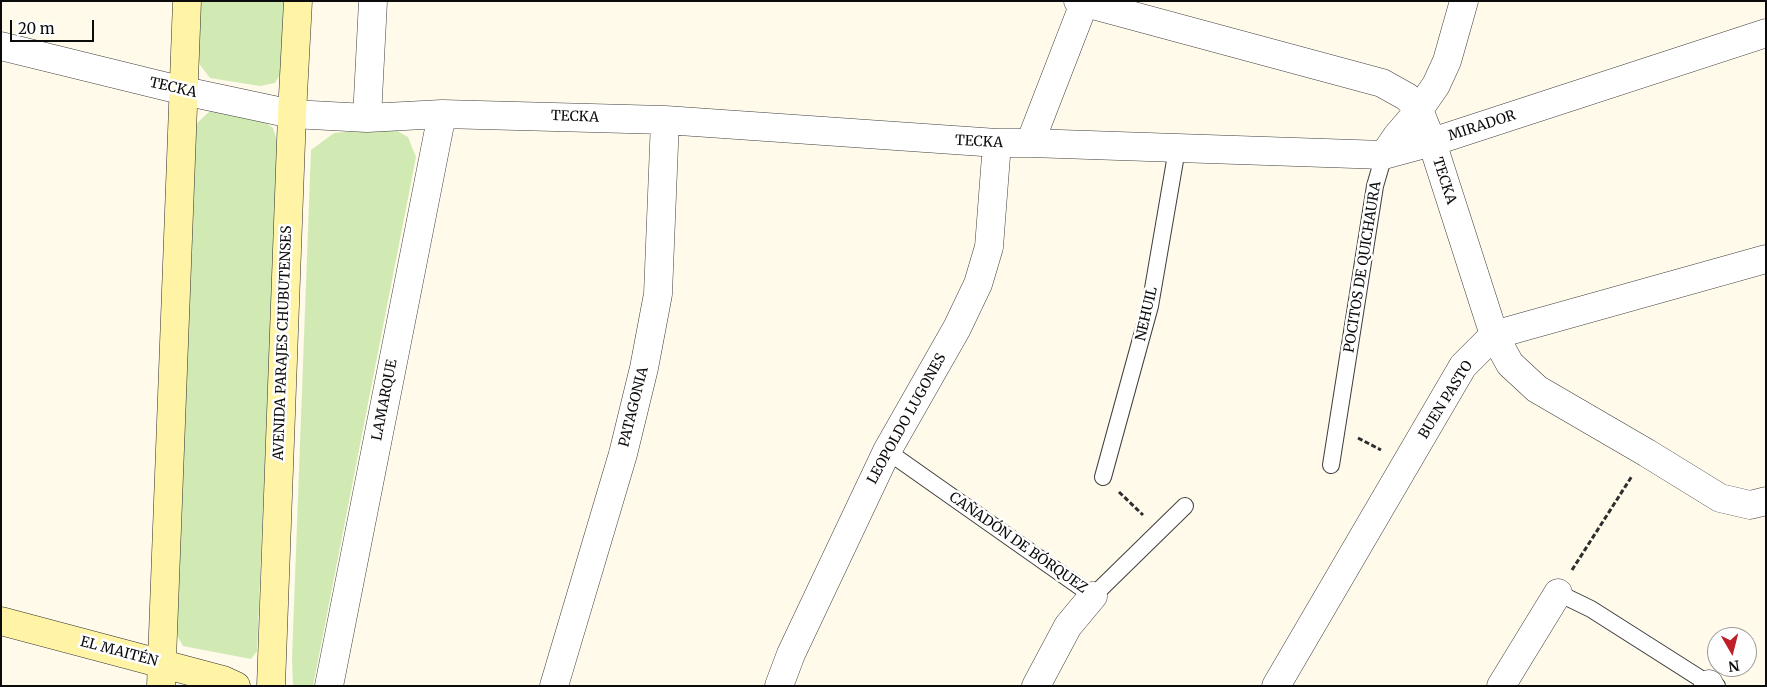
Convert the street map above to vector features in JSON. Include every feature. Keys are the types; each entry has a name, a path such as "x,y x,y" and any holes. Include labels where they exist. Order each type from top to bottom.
{"street":[{"path":"162,675 187,1"},
{"name":"AVENIDA PARAJES CHUBUTENSES","path":"271,686 292,114 298,1"},
{"path":"367,118 373,1"},
{"name":"POCITOS DE QUICHAURA","path":"1384,154 1436,85 1447,61 1464,1"},
{"path":"1030,143 1083,2"},
{"name":"MIRADOR","path":"1083,2 1382,83 1407,97 1419,110 1432,142 1766,33"},
{"name":"TECKA","path":"1,46 184,91 292,114 367,118 442,114 665,120 997,144 1030,143 1177,149 1384,154 1432,142 1494,336 1510,364 1537,389 1647,452 1720,498 1750,505 1766,501"},
{"name":"LAMARQUE","path":"328,686 442,114"},
{"name":"PATAGONIA","path":"554,686 623,454 644,368 658,294 665,120"},
{"name":"LEOPOLDO LUGONES","path":"779,686 791,654 886,451 957,328 978,284 989,247 997,144"},
{"name":"BUEN PASTO","path":"1276,686 1463,366 1494,336 1766,258"},
{"path":"1501,686 1558,593"},
{"path":"1036,686 1068,626 1093,596"},
{"name":"EL MAITÉN","path":"1,621 162,675 223,680 236,686"}],"lane":[{"name":"NEHUIL","path":"1103,477 1150,306 1177,149"},
{"name":"POCITOS DE QUICHAURA","path":"1331,465 1375,186 1384,154"},
{"name":"CAÑADÓN DE BÓRQUEZ","path":"886,451 1093,596 1185,506"},
{"path":"1558,593 1591,609 1712,685"}],"path":[{"path":"1337,427 1406,463"},
{"path":"1558,593 1647,452"},
{"path":"1103,477 1160,531"}],"green space":[{"path":"199,1 286,1 283,69 275,83 260,86 210,78 200,65 197,53"},
{"path":"210,111 260,118 273,128 278,144 257,651 251,659 183,646 178,637 173,619 196,124"},
{"path":"392,128 408,137 416,157 313,686 293,686 292,658 311,150 334,133"}]}
